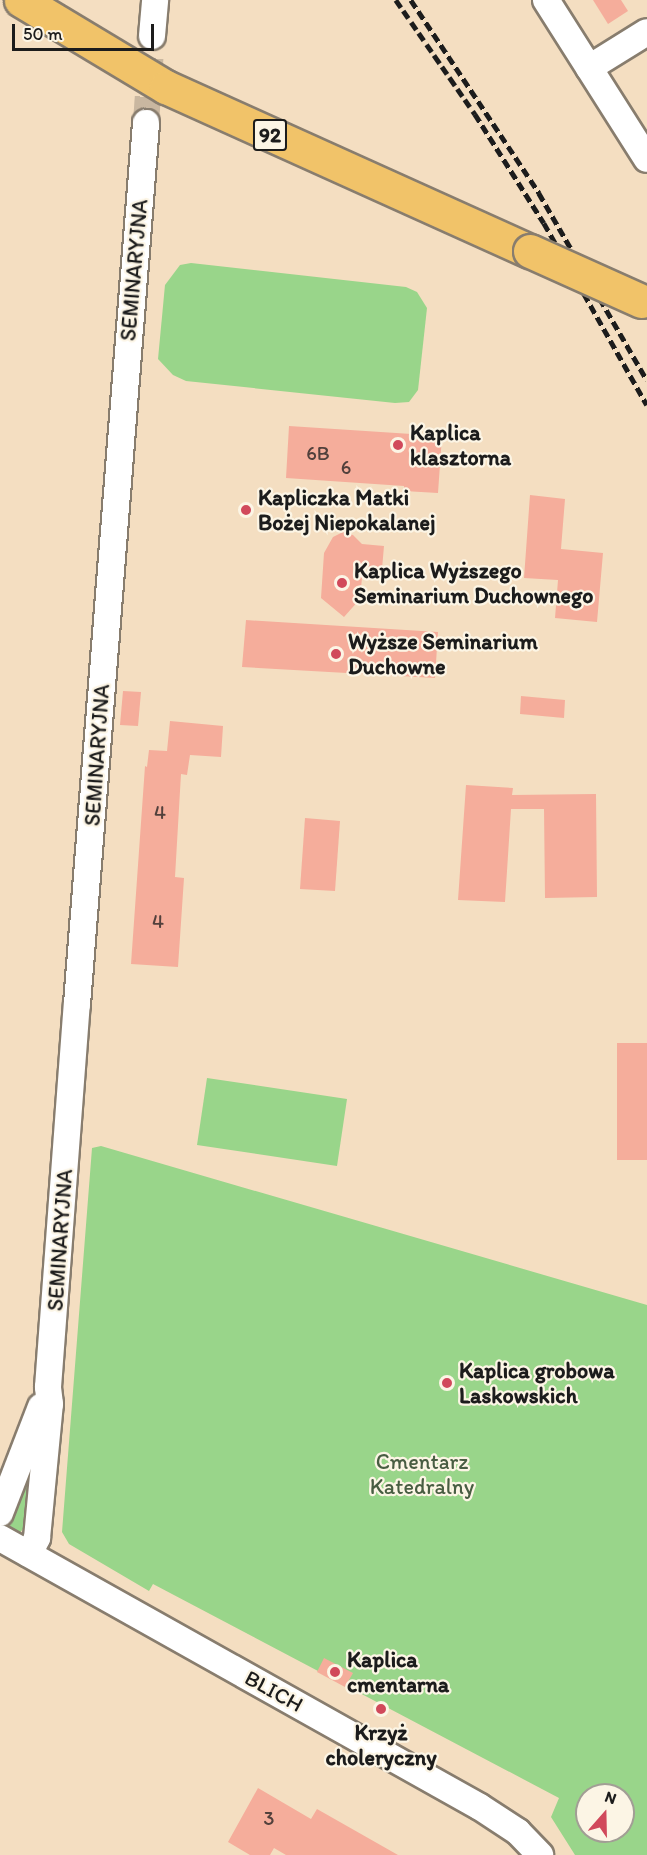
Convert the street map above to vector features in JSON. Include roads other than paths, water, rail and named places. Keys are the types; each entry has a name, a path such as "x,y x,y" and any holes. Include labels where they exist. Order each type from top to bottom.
{"main road":[{"name":"92","path":"21,0 166,87 644,302"}],"street":[{"path":"152,36 155,0"},
{"path":"546,0 647,159"},
{"path":"589,68 647,32"},
{"name":"SEMINARYJNA","path":"29,1554 37,1538 50,1404 48,1387 146,123"},
{"name":"SEMINARYJNA","path":"0,1513 9,1466 48,1387"},
{"name":"BLICH","path":"0,1538 480,1807 518,1833 540,1855"}],"tunnel":[{"path":"146,123 152,36"}],"railway":[{"path":"396,0 475,114 544,223 647,405"},
{"path":"411,0 539,193 647,380"}],"place":[{"name":"Kaplica klasztorna","path":"398,445"},
{"name":"Kapliczka Matki Bożej Niepokalanej","path":"246,510"},
{"name":"Kaplica Wyższego Seminarium Duchownego","path":"342,583"},
{"name":"Wyższe Seminarium Duchowne","path":"336,654"},
{"name":"Kaplica grobowa Laskowskich","path":"447,1383"},
{"name":"Kaplica cmentarna","path":"335,1672"},
{"name":"Krzyż choleryczny","path":"381,1709"}],"park label":[{"name":"Cmentarz Katedralny","path":"422,1474"}]}
